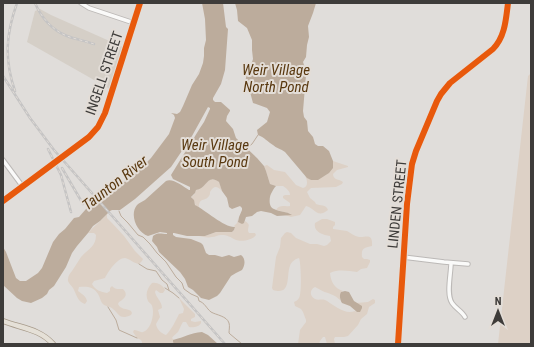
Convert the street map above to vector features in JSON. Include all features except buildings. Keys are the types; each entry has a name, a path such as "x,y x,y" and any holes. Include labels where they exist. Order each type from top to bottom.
{"main road":[{"path":"3,321 40,333 53,344"}],"street":[{"path":"81,3 90,8 134,23"},
{"name":"INGELL STREET","path":"3,201 89,137 98,127 105,113 140,3"},
{"name":"LINDEN STREET","path":"398,344 403,257 412,164 437,101 444,90 450,83 498,44 504,30 508,3"},
{"path":"3,160 23,186"},
{"path":"403,257 468,264"},
{"path":"451,263 449,290 450,297 453,304 465,317"}],"shaded area":[{"path":"40,9 123,47 110,89 27,42 35,11"},
{"path":"531,73 531,344 498,344 528,76"},
{"path":"333,161 348,166 337,170 333,174 335,178 343,182 342,184 336,187 311,188 307,192 316,204 324,206 328,210 319,213 306,206 300,215 291,217 285,215 291,214 276,210 281,206 290,206 290,203 283,198 283,196 290,194 283,186 270,184 264,166 267,165 274,170 285,172 296,185 303,188 307,184 305,175 311,180 323,177 331,169"},
{"path":"211,179 218,181 222,191 217,187 214,187 210,192 210,195 200,202 199,207 196,206 192,196 196,190 201,188"},
{"path":"107,214 107,218 143,259 139,264 125,258 119,260 108,272 105,278 94,281 92,284 98,290 107,293 110,291 112,286 116,289 123,289 125,291 126,295 118,304 132,313 131,315 125,317 120,316 112,308 103,304 99,295 90,288 79,287 78,291 85,296 87,301 85,304 81,302 68,280 69,275 81,257 95,242 96,235 94,233 88,233"},
{"path":"238,219 238,222 244,223 245,221 248,223 248,231 249,233 255,233 256,235 254,237 241,241 223,235 214,237 199,236 205,236 216,232 232,232"},
{"path":"322,219 335,222 333,229 347,231 359,237 370,237 372,246 364,248 362,251 362,257 370,260 367,268 361,269 357,272 340,271 330,273 334,284 337,288 343,291 341,292 340,300 315,287 311,291 313,298 316,300 325,300 348,312 357,312 360,305 356,303 368,302 373,299 375,300 375,303 369,307 367,314 361,319 358,325 348,336 335,337 335,344 327,344 325,337 323,337 319,344 298,344 300,330 306,322 303,312 295,306 294,302 298,300 301,290 300,261 299,258 291,263 286,287 279,291 273,290 276,257 280,247 281,238 287,232 310,244 327,245 331,241 330,236 324,235 317,231 315,226 315,223"},
{"path":"152,283 160,284 165,290 163,293 156,290 155,292 162,306 162,308 158,310 160,317 156,324 157,328 161,332 166,335 172,328 179,314 183,313 184,309 179,298 195,314 195,317 191,319 191,321 201,321 201,323 196,327 189,327 186,322 183,322 178,332 172,338 174,340 174,344 142,344 141,340 137,338 133,332 134,330 141,332 146,331 150,325 153,317 153,309 152,305 147,299 147,294"}],"water":[{"name":"Weir Village South Pond","path":"202,3 223,3 226,27 228,29 225,70 221,84 213,100 215,102 221,102 230,110 226,121 233,129 236,138 264,166 270,184 276,186 270,196 272,208 292,215 277,216 261,211 252,216 246,217 244,223 242,224 238,222 242,208 240,206 232,209 229,207 227,198 222,191 219,182 212,179 209,180 203,187 196,190 191,197 194,200 195,205 226,225 235,227 234,230 232,232 216,232 205,236 187,236 174,233 173,235 201,243 206,253 209,255 222,257 229,255 234,257 241,255 244,260 242,270 231,276 220,293 209,300 201,298 188,287 180,272 159,252 152,241 153,236 156,234 167,233 160,232 148,236 141,231 135,223 134,218 135,209 138,204 169,180 175,181 190,190 190,187 173,179 171,175 204,122 210,109 208,107 192,136 171,167 135,199 120,210 110,211 93,226 72,253 66,267 47,294 31,303 17,298 3,285 3,247 16,278 20,281 26,281 38,273 42,268 53,242 74,218 79,217 86,209 94,205 121,185 140,169 151,158 169,134 175,118 171,113 177,114 180,112 203,63 206,40 205,19"},
{"name":"Weir Village North Pond","path":"235,3 316,3 308,26 309,37 306,57 303,62 306,75 303,111 304,117 307,121 308,131 313,137 315,144 318,146 323,146 329,151 333,161 333,168 329,173 318,180 311,180 307,178 285,152 258,135 257,130 267,122 270,112 267,108 253,103 245,81 246,68 253,59 252,40 247,28 238,21"},
{"path":"341,292 349,292 354,301 362,306 360,312 357,312 350,306 342,303 340,295"},
{"path":"202,332 218,344 174,344 173,342 173,340"}],"waterway":[{"name":"Weir Village South Pond","path":"247,148 252,144 258,135"},
{"path":"119,211 121,216 138,235 143,237 166,262 182,283 184,289 198,297 199,301 203,303 211,312 224,317 228,321 229,333 242,344"},
{"path":"139,264 147,269 156,271 162,280 167,284 169,290"},
{"path":"165,288 179,298"},
{"path":"108,307 116,320 119,330 137,338"}],"railway":[{"path":"15,91 9,68 8,47 10,25 17,3"},
{"path":"35,3 40,13 52,27 67,36 94,44"},
{"path":"3,76 30,118 54,150 225,344"},
{"path":"48,149 61,175 71,212"},
{"path":"62,168 83,204"}],"cycle path":[{"path":"3,201 89,137 98,127 105,113 140,3"},
{"path":"398,344 407,204 412,164 416,151 441,94 450,83 493,49 497,44 504,28 508,3"}],"water label":[{"name":"Taunton River","path":"115,183"}]}
